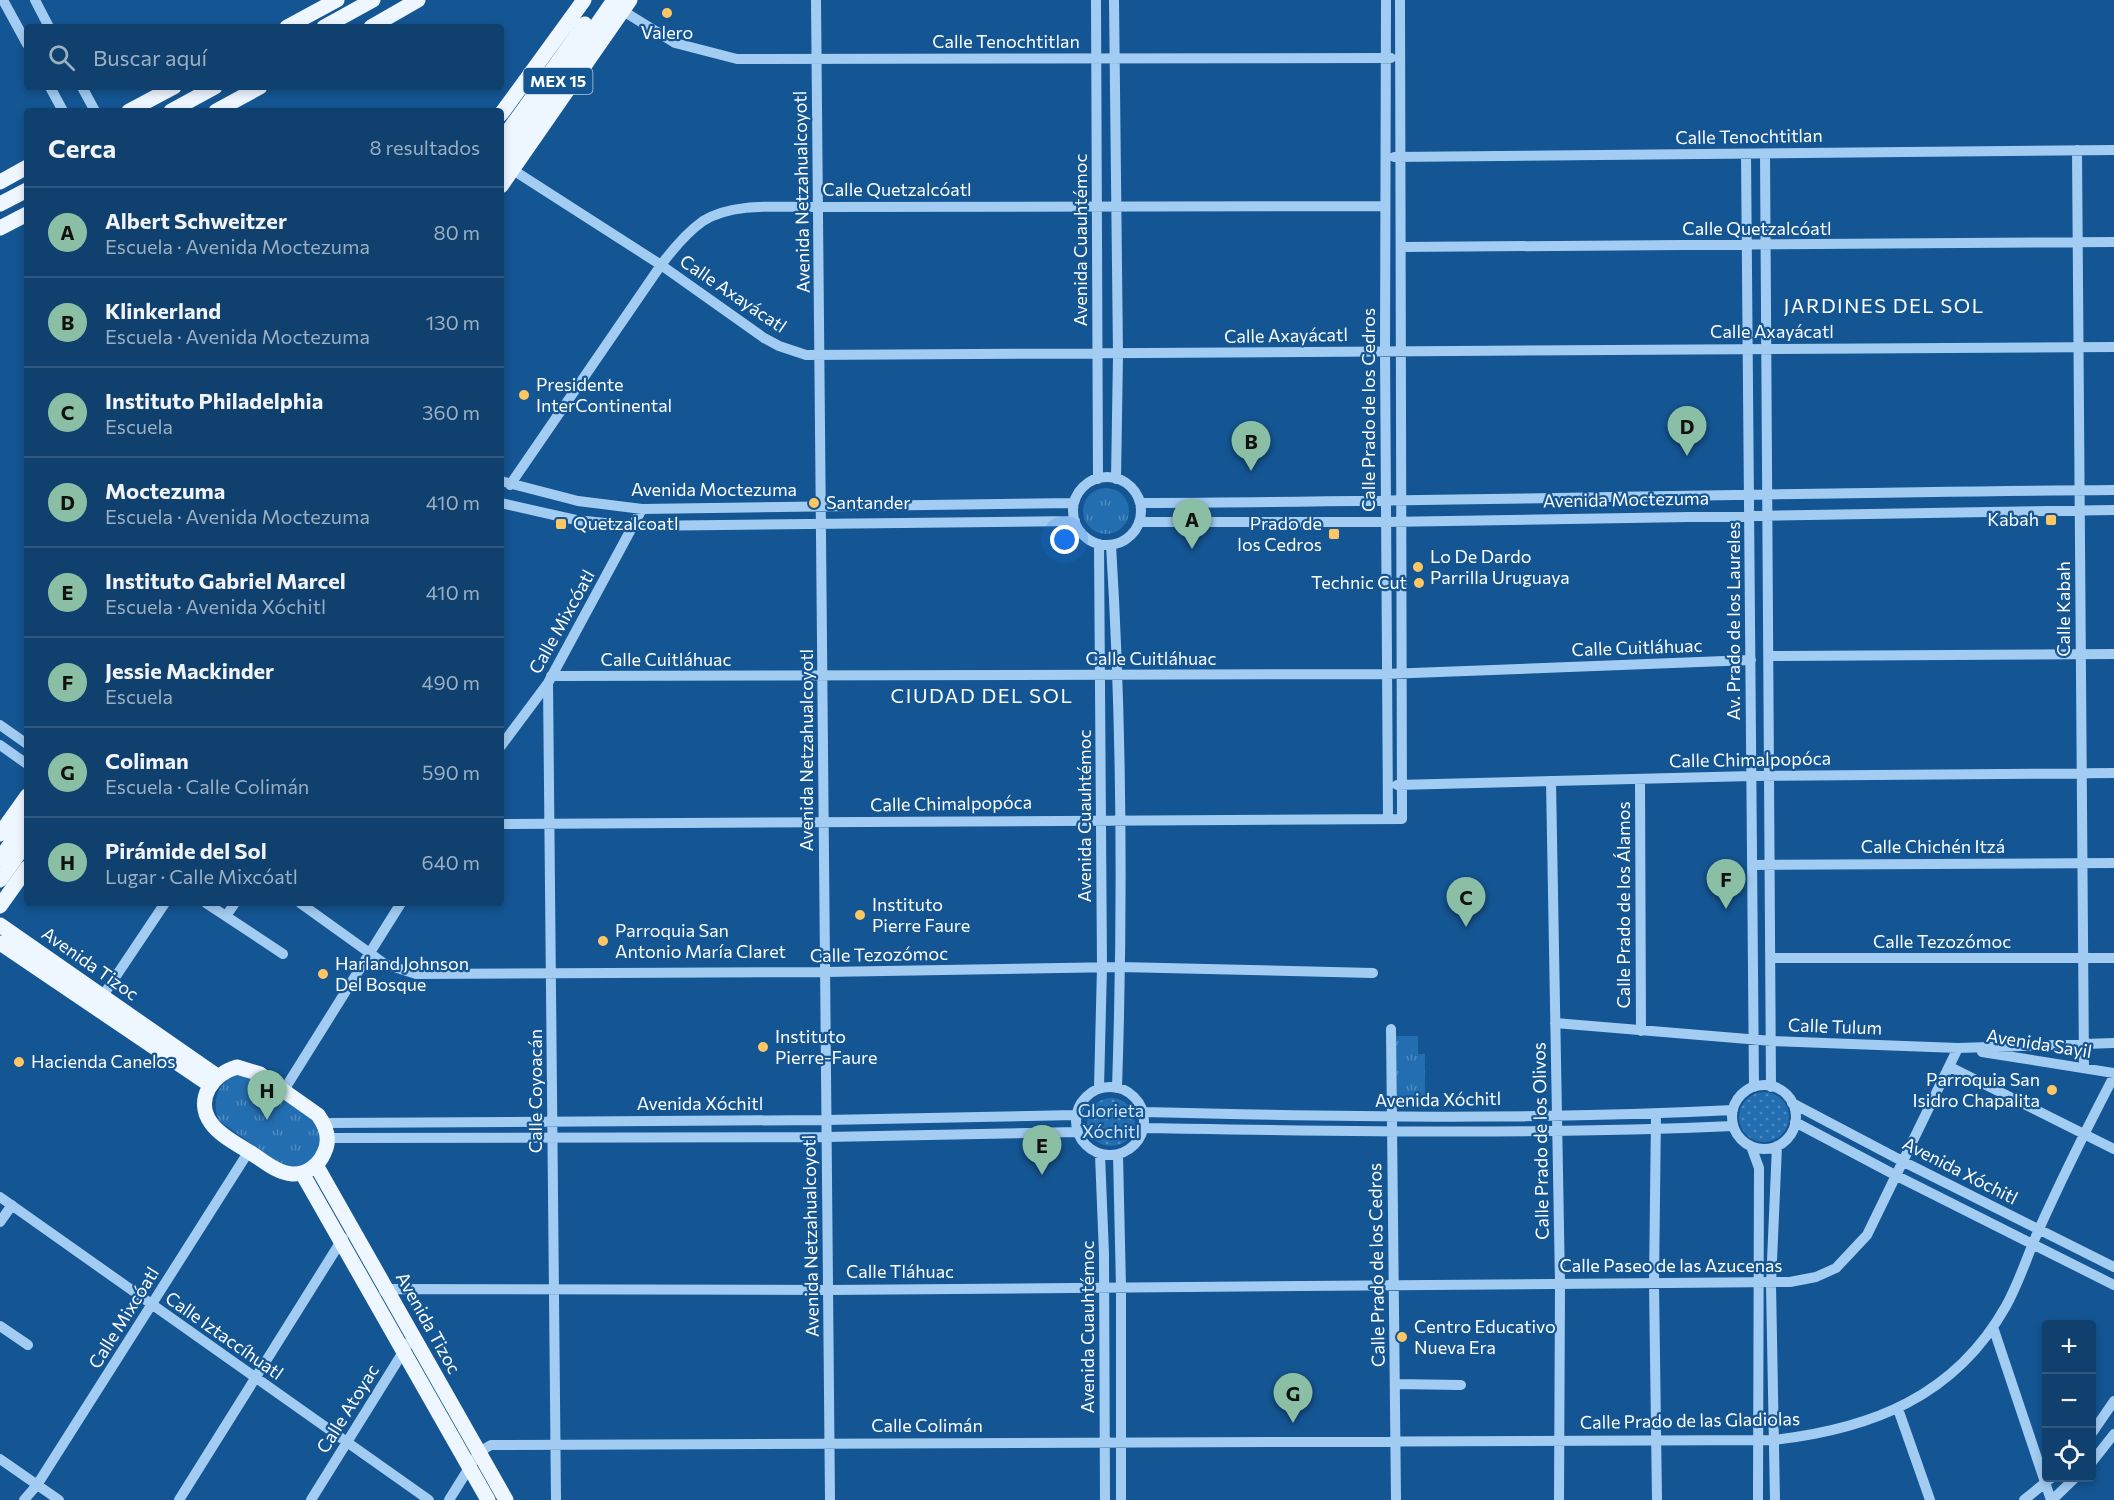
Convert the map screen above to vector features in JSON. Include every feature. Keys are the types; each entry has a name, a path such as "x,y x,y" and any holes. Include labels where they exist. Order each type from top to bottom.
{"main road":[{"path":"376,24 418,0"},
{"path":"504,110 584,0"},
{"name":"MEX 15","path":"504,137 602,0"},
{"path":"329,24 371,1"},
{"path":"291,24 328,2"},
{"name":"MEX 15","path":"507,166 622,4"},
{"path":"135,108 168,90"},
{"path":"176,108 210,90"},
{"path":"222,108 254,90"},
{"path":"0,182 24,169"},
{"path":"0,204 24,192"},
{"path":"0,228 24,216"},
{"path":"0,834 24,799"},
{"path":"0,859 24,824"},
{"path":"0,880 24,846"},
{"path":"0,906 24,872"},
{"name":"Avenida Tizoc","path":"0,925 80,989 213,1081"},
{"name":"Avenida Tizoc","path":"0,943 80,989 102,997 213,1081"},
{"path":"237,1067 247,1068 284,1090 318,1114 324,1123 327,1148 316,1165 302,1173 282,1172 212,1124 205,1101 213,1081 237,1067"},
{"name":"Avenida Tizoc","path":"316,1165 506,1500"},
{"name":"Avenida Tizoc","path":"302,1173 488,1500"}],"street":[{"path":"35,0 47,24"},
{"name":"Avenida Netzahualcoyotl","path":"816,0 830,1500"},
{"name":"Avenida Cuauhtémoc","path":"1096,0 1098,479"},
{"name":"Avenida Cuauhtémoc","path":"1114,0 1118,355 1116,479"},
{"name":"Calle Prado de los Cedros","path":"1386,0 1384,157 1388,819"},
{"name":"Calle Prado de los Cedros","path":"1400,0 1402,819"},
{"path":"6,3 24,38"},
{"name":"Calle Tenochtitlan","path":"622,4 675,43 715,56 736,59 1401,58"},
{"path":"52,90 61,108"},
{"path":"84,90 93,108"},
{"name":"Calle Kabah","path":"2077,150 2084,1068"},
{"name":"Calle Tenochtitlan","path":"1384,157 2114,150"},
{"name":"Av. Prado de los Laureles","path":"1746,154 1754,1088"},
{"name":"Av. Prado de los Laureles","path":"1765,154 1771,1087"},
{"name":"Calle Axayácatl","path":"507,166 661,265 764,338 793,351 819,356 2114,347"},
{"name":"Calle Quetzalcóatl","path":"505,483 682,238 716,215 743,209 819,207 1115,205 1385,207"},
{"name":"Calle Quetzalcóatl","path":"1401,247 2114,242"},
{"path":"1098,479 1116,479 1131,488 1140,503 1139,522 1128,538 1111,545 1099,544 1082,534 1075,521 1074,503 1085,485 1098,479"},
{"name":"Avenida Moctezuma","path":"505,483 578,501 642,509 1074,503"},
{"name":"Avenida Moctezuma","path":"1140,503 1403,502 1750,494 2114,490"},
{"name":"Avenida Moctezuma","path":"504,504 576,520 634,526 1075,521"},
{"name":"Calle Mixcóatl","path":"504,742 549,679 642,509"},
{"name":"Avenida Moctezuma","path":"1139,522 1386,522 1750,514 2114,510"},
{"name":"Avenida Cuauhtémoc","path":"1099,544 1102,819 1099,1088"},
{"name":"Avenida Cuauhtémoc","path":"1111,545 1119,675 1120,967 1117,1088"},
{"path":"1769,656 2114,654"},
{"name":"Calle Cuitláhuac","path":"549,679 1401,674 1751,660"},
{"name":"Calle Coyoacán","path":"549,679 556,1500"},
{"path":"0,725 24,742"},
{"path":"0,745 24,762"},
{"name":"Calle Chimalpopóca","path":"1387,785 1752,776 2114,773"},
{"name":"Calle Prado de los Álamos","path":"1640,779 1641,1031"},
{"name":"Calle Prado de los Olivos","path":"1551,781 1560,1284 1559,1500"},
{"name":"Calle Chimalpopóca","path":"504,824 1402,819"},
{"name":"Calle Chichén Itzá","path":"1752,866 2114,862"},
{"path":"102,997 163,906"},
{"path":"211,906 283,954"},
{"path":"226,916 233,906"},
{"name":"Calle Tezozómoc","path":"304,906 369,954 392,968 416,974 825,972 1102,967 1372,973"},
{"path":"284,1090 399,906"},
{"name":"Calle Tezozómoc","path":"1770,958 2114,957"},
{"name":"Calle Tulum","path":"1555,1023 1754,1040 1958,1048 2114,1043"},
{"name":"Calle Prado de los Cedros","path":"1391,1029 1396,1500"},
{"name":"Calle Paseo de las Azucenas","path":"1394,1285 1772,1284 1815,1277 1836,1268 1867,1235 1958,1048"},
{"name":"Avenida Sayil","path":"1958,1048 2114,1074"},
{"path":"1950,1067 2114,1149"},
{"name":"Calle Prado de las Gladiolas","path":"1396,1440 1773,1440 1845,1429 1918,1399 1961,1364 1993,1327 2006,1305 2039,1229 2114,1074"},
{"path":"1771,1087 1785,1094 1792,1103 1795,1122 1791,1134 1777,1146 1764,1149 1751,1146 1738,1136 1733,1126 1733,1110 1738,1099 1754,1088 1771,1087"},
{"path":"1099,1088 1117,1088 1133,1096 1143,1112 1143,1128 1137,1142 1118,1155 1100,1155 1083,1144 1076,1132 1076,1115 1083,1099 1099,1088"},
{"name":"Avenida Xóchitl","path":"1792,1103 2114,1267"},
{"name":"Avenida Xóchitl","path":"1143,1112 1391,1118 1656,1114 1733,1110"},
{"path":"1656,1114 1654,1283 1658,1500"},
{"name":"Avenida Xóchitl","path":"324,1123 826,1120 1076,1115"},
{"name":"Avenida Xóchitl","path":"1795,1122 2114,1285"},
{"name":"Avenida Xóchitl","path":"1143,1128 1391,1132 1733,1126"},
{"name":"Avenida Xóchitl","path":"327,1138 826,1137 1076,1132"},
{"path":"1751,1146 1759,1168 1758,1500"},
{"path":"1774,1500 1772,1284 1777,1146"},
{"name":"Calle Mixcóatl","path":"24,1500 37,1485 249,1151"},
{"name":"Avenida Cuauhtémoc","path":"1100,1155 1104,1287 1105,1500"},
{"name":"Avenida Cuauhtémoc","path":"1118,1155 1121,1287 1121,1500"},
{"name":"Calle Iztaccíhuatl","path":"0,1197 429,1500"},
{"path":"0,1222 12,1205"},
{"path":"179,1500 350,1226"},
{"name":"Calle Tláhuac","path":"387,1288 828,1290 1394,1285"},
{"path":"373,1299 387,1288"},
{"path":"0,1326 28,1345"},
{"path":"1993,1327 2042,1464"},
{"name":"Calle Atoyac","path":"311,1500 413,1336"},
{"path":"1395,1384 1461,1384"},
{"path":"2095,1428 2114,1401"},
{"path":"1898,1409 1930,1500"},
{"path":"2096,1456 2114,1434"},
{"name":"Calle Colimán","path":"479,1452 491,1445 1396,1440"},
{"path":"449,1500 479,1452"},
{"path":"0,1459 59,1500"},
{"path":"2024,1500 2047,1482"},
{"path":"2048,1482 2051,1500"},
{"path":"2051,1500 2071,1482"}],"green space":[{"path":"1106,488 1122,495 1129,511 1122,527 1106,534 1090,527 1083,511 1090,495"},
{"path":"1393,1036 1418,1036 1418,1054 1425,1054 1425,1100 1393,1100"},
{"path":"239,1074 251,1077 316,1121 320,1137 318,1148 312,1158 300,1169 284,1167 218,1120 216,1098 218,1092 226,1082"},
{"path":"1764,1092 1773,1094 1784,1103 1789,1117 1787,1126 1778,1137 1764,1142 1755,1140 1744,1131 1739,1117 1741,1108 1750,1097"},
{"name":"Glorieta Xóchitl","path":"1106,1098 1116,1098 1128,1105 1135,1117 1135,1127 1128,1139 1116,1146 1106,1146 1091,1135 1087,1127 1087,1117 1098,1102"}],"place":[{"name":"Valero","path":"667,13"},
{"name":"Presidente InterContinental","path":"524,395"},
{"name":"Moctezuma","path":"1687,456"},
{"name":"Klinkerland","path":"1251,471"},
{"name":"Santander","path":"814,503"},
{"name":"Kabah","path":"2051,520"},
{"name":"Quetzalcoatl","path":"561,524"},
{"name":"Prado de los Cedros","path":"1334,534"},
{"name":"Albert Schweitzer","path":"1192,549"},
{"name":"Lo De Dardo Parrilla Uruguaya","path":"1418,567"},
{"name":"Technic Cut","path":"1419,583"},
{"name":"Jessie Mackinder","path":"1726,909"},
{"name":"Instituto Pierre Faure","path":"860,915"},
{"name":"Instituto Philadelphia","path":"1466,927"},
{"name":"Parroquia San Antonio María Claret","path":"603,941"},
{"name":"Harland Johnson Del Bosque","path":"323,974"},
{"name":"Instituto Pierre-Faure","path":"763,1047"},
{"name":"Hacienda Canelos","path":"19,1062"},
{"name":"Parroquia San Isidro Chapalita","path":"2052,1090"},
{"name":"Pirámide del Sol","path":"267,1120"},
{"name":"Instituto Gabriel Marcel","path":"1042,1175"},
{"name":"Centro Educativo Nueva Era","path":"1402,1337"},
{"name":"Coliman","path":"1293,1423"}],"district":[{"name":"JARDINES DEL SOL","path":"1884,306"},
{"name":"CIUDAD DEL SOL","path":"982,696"}]}
